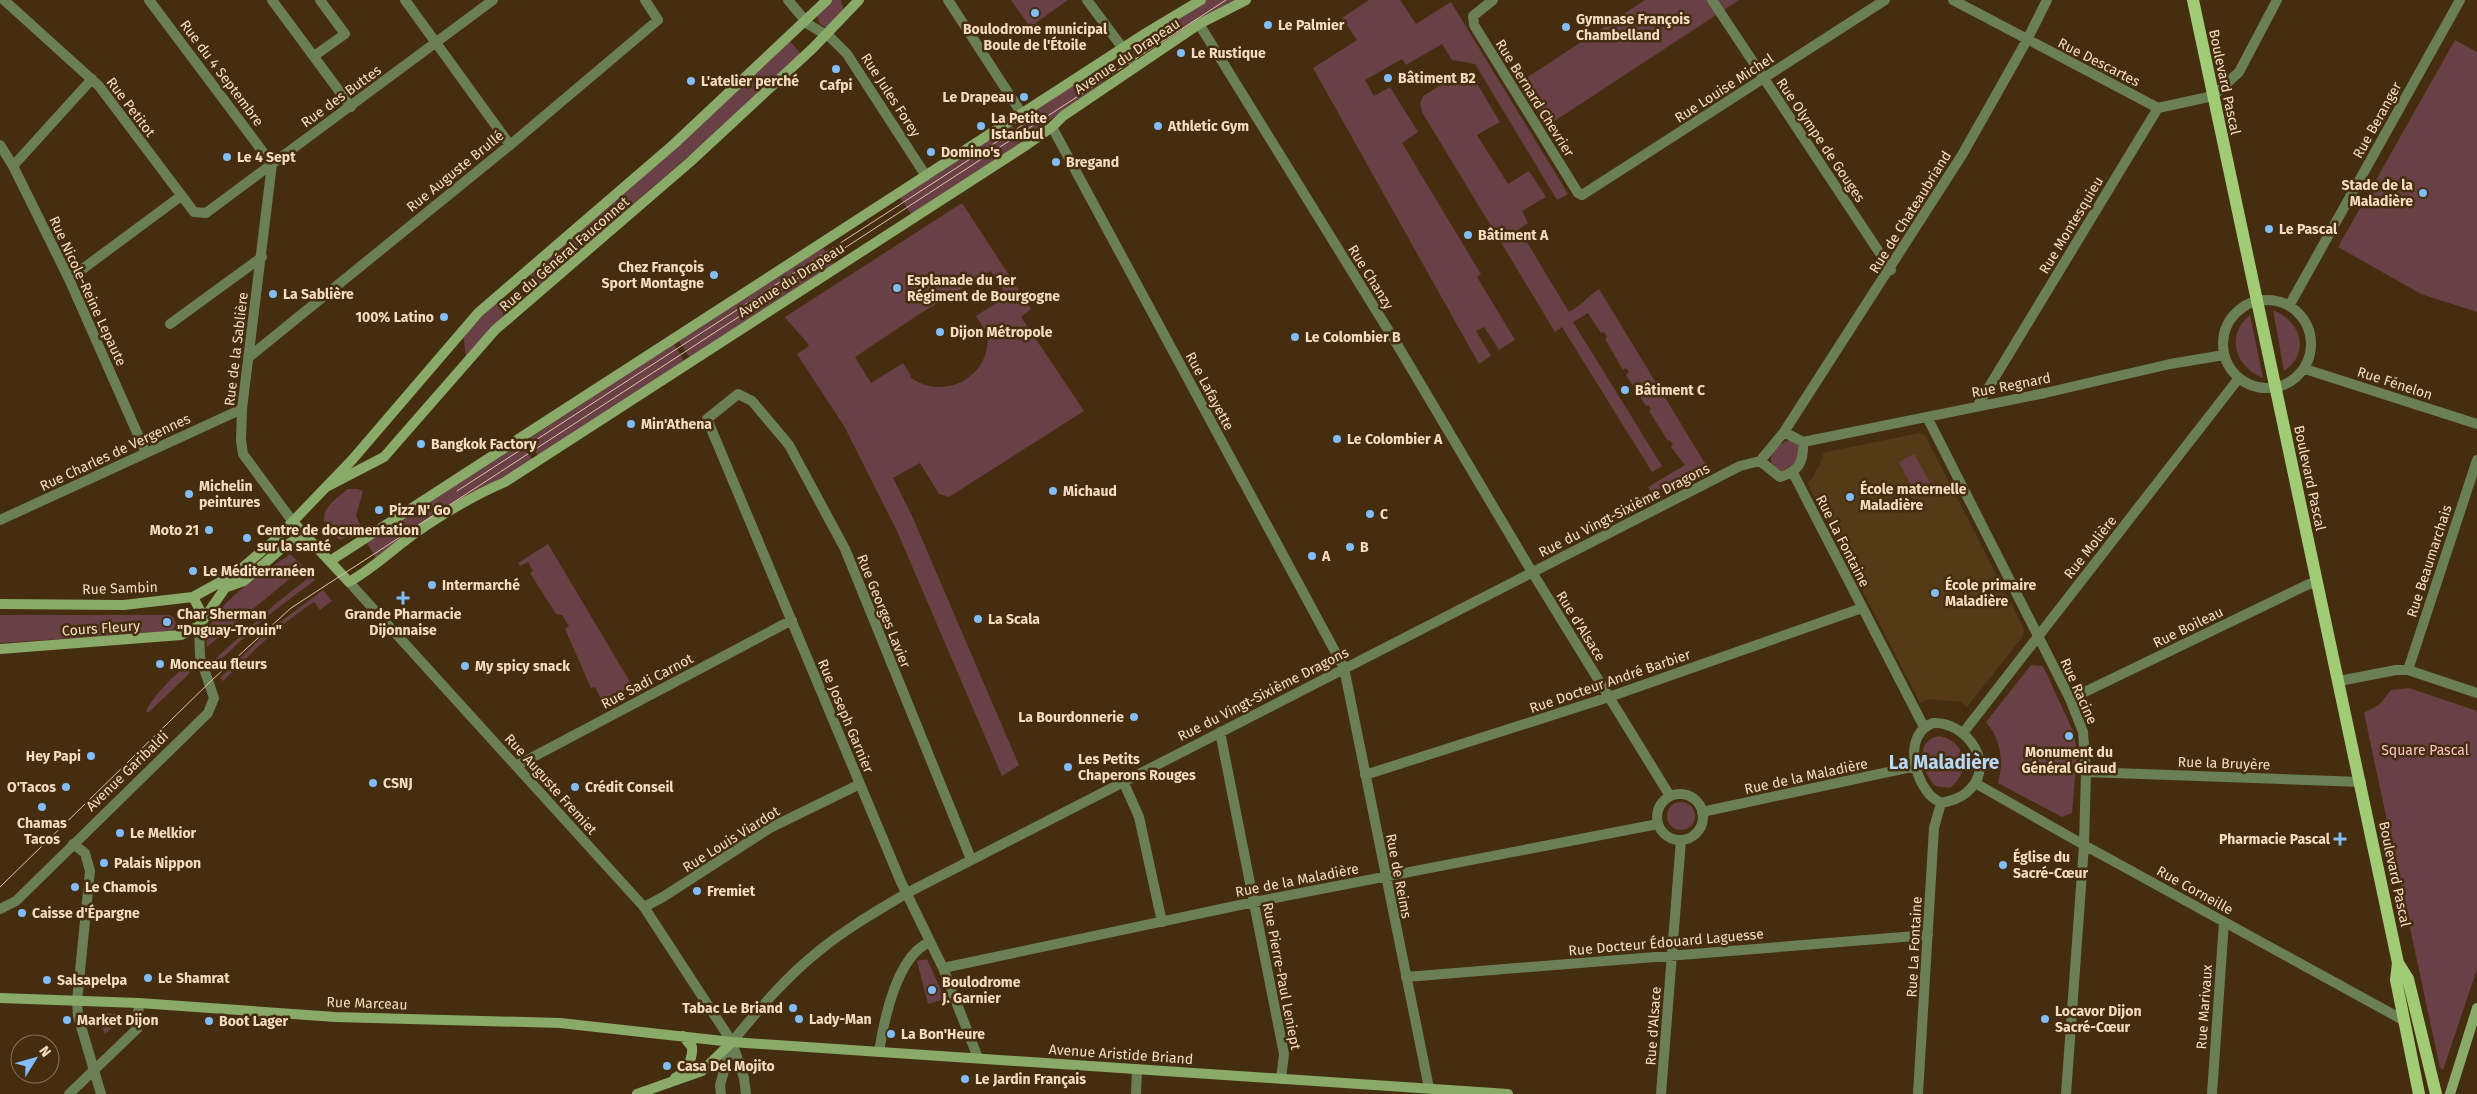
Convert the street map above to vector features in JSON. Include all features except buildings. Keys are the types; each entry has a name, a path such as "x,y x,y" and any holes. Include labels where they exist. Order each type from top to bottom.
{"main road":[{"name":"Rue du Général Fauconnet","path":"234,574 293,522 321,490 352,460 478,313 674,144 827,0"},
{"name":"Rue du Général Fauconnet","path":"321,490 384,457 495,330 690,162 826,35 859,0"},
{"name":"Avenue du Drapeau","path":"330,561 1123,48 1201,0"},
{"name":"Avenue du Drapeau","path":"349,582 378,565 414,536 481,492 505,482 1052,126 1063,116 1199,24 1246,0"},
{"name":"Boulevard Pascal","path":"2193,0 2361,782 2398,962 2396,980 2419,1094"},
{"name":"Rue Auguste Fremiet","path":"293,522 349,582"},
{"path":"227,587 244,581 282,548 304,534"},
{"path":"201,622 227,587 234,574"},
{"name":"Rue Sambin","path":"0,604 124,604 192,596 234,574"},
{"path":"192,596 201,622"},
{"name":"Cours Fleury","path":"0,649 180,635 201,622"},
{"name":"Boulevard Pascal","path":"2398,962 2408,979 2436,1094"},
{"name":"Rue Marceau","path":"0,998 139,1003 335,1016 560,1023 732,1042"},
{"path":"2450,1094 2477,1008"},
{"path":"667,1082 681,1074 691,1060 692,1047 683,1036"},
{"path":"637,1094 702,1071 732,1042"},
{"name":"Avenue Aristide Briand","path":"732,1042 1508,1094"}],"street":[{"name":"Rue Petitot","path":"4,0 99,86 194,212 206,213"},
{"name":"Rue du 4 Septembre","path":"149,0 272,164"},
{"path":"272,0 351,107"},
{"path":"314,56 345,34 320,0"},
{"path":"404,0 510,145"},
{"name":"Rue des Buttes","path":"206,213 436,44 492,0"},
{"name":"Rue Auguste Brullé","path":"249,357 510,145 658,20 645,0"},
{"path":"788,0 805,21 826,35"},
{"path":"948,0 1022,114"},
{"path":"1087,0 1136,66"},
{"name":"Rue Bernard Chevrier","path":"1493,0 1473,16 1474,25 1578,193"},
{"name":"Rue Olympe de Gouges","path":"1712,0 1891,270"},
{"name":"Rue Louise Michel","path":"1578,193 1582,195 1587,194 1885,0"},
{"name":"Rue Descartes","path":"1953,0 2158,108"},
{"name":"Rue de Chateaubriand","path":"1760,461 1784,432 1788,423 1891,270 1962,155 2027,40 2047,0"},
{"path":"2158,108 2213,96 2239,72 2277,0"},
{"name":"Rue Beranger","path":"2289,306 2460,0"},
{"name":"Rue Chanzy","path":"1199,24 1395,341 1532,572"},
{"name":"Rue Jules Forey","path":"826,35 847,54 926,176"},
{"path":"13,166 92,80"},
{"name":"Rue Montesquieu","path":"1978,405 2158,108"},
{"name":"Rue Lafayette","path":"1052,126 1344,668"},
{"name":"Rue Nicole-Reine Lepaute","path":"0,145 13,166 69,279 146,453"},
{"name":"Rue de la Sablière","path":"272,164 242,410 241,440 243,454 293,522"},
{"path":"69,279 181,196"},
{"path":"170,324 262,257"},
{"path":"2258,301 2276,301 2289,306 2301,315 2310,332 2311,350 2305,369 2293,381 2275,388 2255,387 2239,378 2230,368 2224,355 2223,341 2227,326 2241,309 2258,301"},
{"name":"Rue Regnard","path":"1803,442 2224,355"},
{"name":"Rue Fénelon","path":"2305,369 2477,424"},
{"name":"Rue Molière","path":"1963,733 2239,378"},
{"name":"Rue Joseph Garnier","path":"738,394 707,419 860,784 907,893 943,968 978,1058"},
{"name":"Rue Georges Lavier","path":"738,394 752,401 789,445 844,549 971,859"},
{"name":"Rue Charles de Vergennes","path":"0,520 242,410"},
{"name":"Rue Racine","path":"1927,417 2070,699 2083,732 2086,772 2084,845 2066,1094"},
{"path":"1760,461 1780,477 1793,473 1804,457 1803,442 1784,432"},
{"name":"Rue Beaumarchais","path":"2408,670 2477,460"},
{"name":"Rue du Vingt-Sixième Dragons","path":"732,1042 758,1010 818,951 842,933 907,893 1740,466 1760,461"},
{"name":"Rue La Fontaine","path":"1793,473 1924,727"},
{"name":"Rue d'Alsace","path":"1532,572 1670,796"},
{"name":"Rue Auguste Fremiet","path":"349,582 644,907 732,1042 744,1078 746,1094"},
{"name":"Rue Boileau","path":"2070,699 2309,584 2318,583"},
{"name":"Rue Docteur André Barbier","path":"1365,775 1609,697 1862,608"},
{"name":"Rue Sadi Carnot","path":"516,766 792,620"},
{"name":"Avenue Garibaldi","path":"0,909 16,901 208,713 214,698 200,657 201,622"},
{"name":"Rue de Reims","path":"1344,668 1429,1088"},
{"path":"2339,681 2396,670 2408,670 2477,693"},
{"path":"1944,723 1963,733 1972,740 1978,754 1980,768 1975,783 1957,798 1941,803 1929,795 1921,782 1916,766 1914,745 1917,734 1924,727 1944,723"},
{"name":"Rue Pierre-Paul Leniept","path":"1220,732 1284,1054 1281,1079"},
{"name":"Rue de la Maladière","path":"1702,812 1916,766"},
{"name":"Rue la Bruyère","path":"2086,772 2361,782"},
{"path":"1123,781 1139,817 1162,922"},
{"name":"Rue Corneille","path":"1975,783 2084,845 2404,1020"},
{"name":"Rue Louis Viardot","path":"644,907 663,898 770,828 860,784"},
{"path":"1688,795 1698,803 1702,812 1699,830 1694,835 1681,840 1667,836 1658,824 1658,810 1662,803 1670,796 1688,795"},
{"name":"Rue La Fontaine","path":"1918,1094 1934,828 1941,803"},
{"name":"Rue de la Maladière","path":"943,968 1254,902 1658,824"},
{"name":"Rue d'Alsace","path":"1662,1094 1681,840"},
{"path":"73,844 86,853 90,871 77,1001 78,1016 102,1094"},
{"name":"Rue Marivaux","path":"2212,1094 2224,922"},
{"name":"Rue Docteur Édouard Laguesse","path":"1406,977 1672,954 1928,935"},
{"path":"879,1052 893,994 907,962 921,945 930,942"},
{"path":"69,1094 137,1029 139,1003"},
{"path":"721,1094 720,1085 732,1042"},
{"path":"1136,1094 1137,1069"}],"shaded area":[{"name":"École primaire Maladière","path":"1919,433 1925,435 2024,629 2023,636 1967,707 1961,702 1928,699 1920,703 1807,482 1812,479 1823,458 1822,453"}],"green space":[{"path":"832,0 841,0 844,11 830,26 825,27 820,24 817,16"},
{"name":"Boulodrome municipal Boule de l'Étoile","path":"1011,0 1068,0 1030,27"},
{"path":"1207,0 1234,0 1236,2 1160,45 1153,34"},
{"path":"1369,0 1400,0 1416,24 1451,2 1568,194 1557,200 1475,64 1452,60 1442,44 1406,65 1402,59 1365,80 1374,96 1390,87 1418,132 1402,143 1481,274 1477,277 1515,340 1499,350 1484,327 1476,331 1491,356 1479,364 1313,68 1357,40 1342,18"},
{"path":"1645,0 1739,0 1547,126 1520,82"},
{"name":"Stade de la Maladière","path":"2455,40 2477,52 2477,312 2421,294 2338,247"},
{"path":"790,41 801,54 745,107 539,286 529,274"},
{"path":"1098,69 1105,81 1059,113 1028,138 1017,121"},
{"path":"1462,72 1473,77 1500,122 1477,135 1508,184 1529,171 1546,197 1522,211 1528,223 1519,229 1569,312 1599,289 1706,465 1652,493 1648,487 1685,465 1671,447 1673,445 1670,440 1668,441 1649,411 1651,409 1648,405 1646,406 1626,375 1629,372 1626,368 1623,370 1605,339 1607,337 1604,332 1601,333 1588,313 1573,322 1662,466 1652,472 1562,327 1555,332 1422,112 1420,103 1423,96"},
{"path":"1012,125 1023,142 911,214 900,197"},
{"path":"962,203 1031,309 1021,317 1084,411 949,497 939,494 920,463 893,478 913,518 1019,765 1002,776 897,531 844,426 797,354 809,346 785,317","holes":["991,271 1007,296 976,316 984,329 986,328 987,344 984,358 976,370 966,379 953,385 939,387 924,384 910,377 903,363 871,383 855,357 921,313"]},
{"path":"823,248 833,264 690,358 679,341"},
{"path":"503,297 503,318 466,357 463,334"},
{"path":"2273,310 2290,322 2296,329 2299,338 2298,355 2293,363 2284,371"},
{"path":"2250,315 2263,378 2253,373 2246,366 2240,359 2237,350 2238,332 2242,323"},
{"path":"674,344 684,361 538,456 527,440"},
{"path":"1792,439 1797,444 1799,455 1789,467 1778,472 1771,462 1773,452 1781,444"},
{"path":"521,443 533,460 377,560 367,543"},
{"path":"1914,454 1932,486 1916,496 1899,462"},
{"path":"348,489 363,491 356,516 360,524 354,533 340,540 331,532 324,519 328,507"},
{"path":"548,544 633,687 600,705 602,701 595,687 591,688 565,629 569,626 562,615 556,614 530,573 533,571 528,562 520,566 518,563"},
{"path":"290,554 304,567 207,647 207,633 223,606 250,582"},
{"path":"312,575 315,580 266,617 216,664 214,660 274,605"},
{"path":"323,590 332,601 320,610 314,602 277,629 223,681 220,678 268,631"},
{"path":"0,615 169,615 173,617 176,623 174,629 168,632 0,643"},
{"path":"189,665 192,668 188,675 149,712 146,712 164,686"},
{"path":"2031,665 2043,666 2074,733 2077,754 2072,813 2062,817 1998,783 2001,767 2000,751 1995,736 1986,722"},
{"name":"Square Pascal","path":"2409,688 2477,711 2477,969 2443,1070 2440,1068 2364,713 2380,704 2391,690"},
{"path":"1940,736 1956,744 1963,758 1961,774 1950,788 1935,786 1926,773 1922,757 1926,743 1932,738"},
{"path":"1681,802 1691,806 1695,816 1691,826 1681,830 1671,826 1667,816 1671,806"},
{"name":"Boulodrome J. Garnier","path":"927,959 945,999 928,1004 917,961"},
{"path":"101,1013 119,1014 122,1018 105,1034 98,1017"}],"tram line":[{"path":"0,887 212,680 291,608 1226,0"},
{"path":"457,491 1032,119"}],"place":[{"name":"Boulodrome municipal Boule de l'Étoile","path":"1035,13"},
{"name":"Le Palmier","path":"1268,25"},
{"name":"Gymnase François Chambelland","path":"1566,27"},
{"name":"Le Rustique","path":"1181,53"},
{"name":"Cafpi","path":"836,69"},
{"name":"Bâtiment B2","path":"1388,78"},
{"name":"L'atelier perché","path":"691,81"},
{"name":"Le Drapeau","path":"1024,97"},
{"name":"La Petite Istanbul","path":"981,126"},
{"name":"Athletic Gym","path":"1158,126"},
{"name":"Domino's","path":"931,152"},
{"name":"Le 4 Sept","path":"227,157"},
{"name":"Bregand","path":"1056,162"},
{"name":"Stade de la Maladière","path":"2423,193"},
{"name":"Le Pascal","path":"2269,229"},
{"name":"Bâtiment A","path":"1468,235"},
{"name":"Chez François Sport Montagne","path":"714,275"},
{"name":"Esplanade du 1er Régiment de Bourgogne","path":"897,288"},
{"name":"La Sablière","path":"273,294"},
{"name":"100% Latino","path":"444,317"},
{"name":"Dijon Métropole","path":"940,332"},
{"name":"Le Colombier B","path":"1295,337"},
{"name":"Bâtiment C","path":"1625,390"},
{"name":"Min'Athena","path":"631,424"},
{"name":"Le Colombier A","path":"1337,439"},
{"name":"Bangkok Factory","path":"421,444"},
{"name":"Michaud","path":"1053,491"},
{"name":"Michelin peintures","path":"189,494"},
{"name":"École maternelle Maladière","path":"1850,497"},
{"name":"Pizz N' Go","path":"379,510"},
{"name":"C","path":"1370,514"},
{"name":"Moto 21","path":"209,530"},
{"name":"Centre de documentation sur la santé","path":"247,538"},
{"name":"B","path":"1350,547"},
{"name":"A","path":"1312,556"},
{"name":"Le Méditerranéen","path":"193,571"},
{"name":"Intermarché","path":"432,585"},
{"name":"École primaire Maladière","path":"1935,593"},
{"name":"Grande Pharmacie Dijonnaise","path":"403,598"},
{"name":"La Scala","path":"978,619"},
{"name":"Char Sherman \"Duguay-Trouin\"","path":"167,622"},
{"name":"Monceau fleurs","path":"160,664"},
{"name":"My spicy snack","path":"465,666"},
{"name":"La Bourdonnerie","path":"1134,717"},
{"name":"Monument du Général Giraud","path":"2069,736"},
{"name":"Hey Papi","path":"91,756"},
{"name":"Les Petits Chaperons Rouges","path":"1068,767"},
{"name":"CSNJ","path":"373,783"},
{"name":"O'Tacos","path":"66,787"},
{"name":"Crédit Conseil","path":"575,787"},
{"name":"Chamas Tacos","path":"42,807"},
{"name":"Le Melkior","path":"120,833"},
{"name":"Pharmacie Pascal","path":"2340,839"},
{"name":"Palais Nippon","path":"104,863"},
{"name":"Église du Sacré-Cœur","path":"2003,865"},
{"name":"Le Chamois","path":"75,887"},
{"name":"Fremiet","path":"697,891"},
{"name":"Caisse d'Épargne","path":"22,913"},
{"name":"Le Shamrat","path":"148,978"},
{"name":"Salsapelpa","path":"47,980"},
{"name":"Boulodrome J. Garnier","path":"932,990"},
{"name":"Tabac Le Briand","path":"793,1008"},
{"name":"Lady-Man","path":"799,1019"},
{"name":"Locavor Dijon Sacré-Cœur","path":"2045,1019"},
{"name":"Market Dijon","path":"67,1020"},
{"name":"Boot Lager","path":"209,1021"},
{"name":"La Bon'Heure","path":"891,1034"},
{"name":"Casa Del Mojito","path":"667,1066"},
{"name":"Le Jardin Français","path":"965,1079"}],"district":[{"name":"La Maladière","path":"1944,762"}]}
